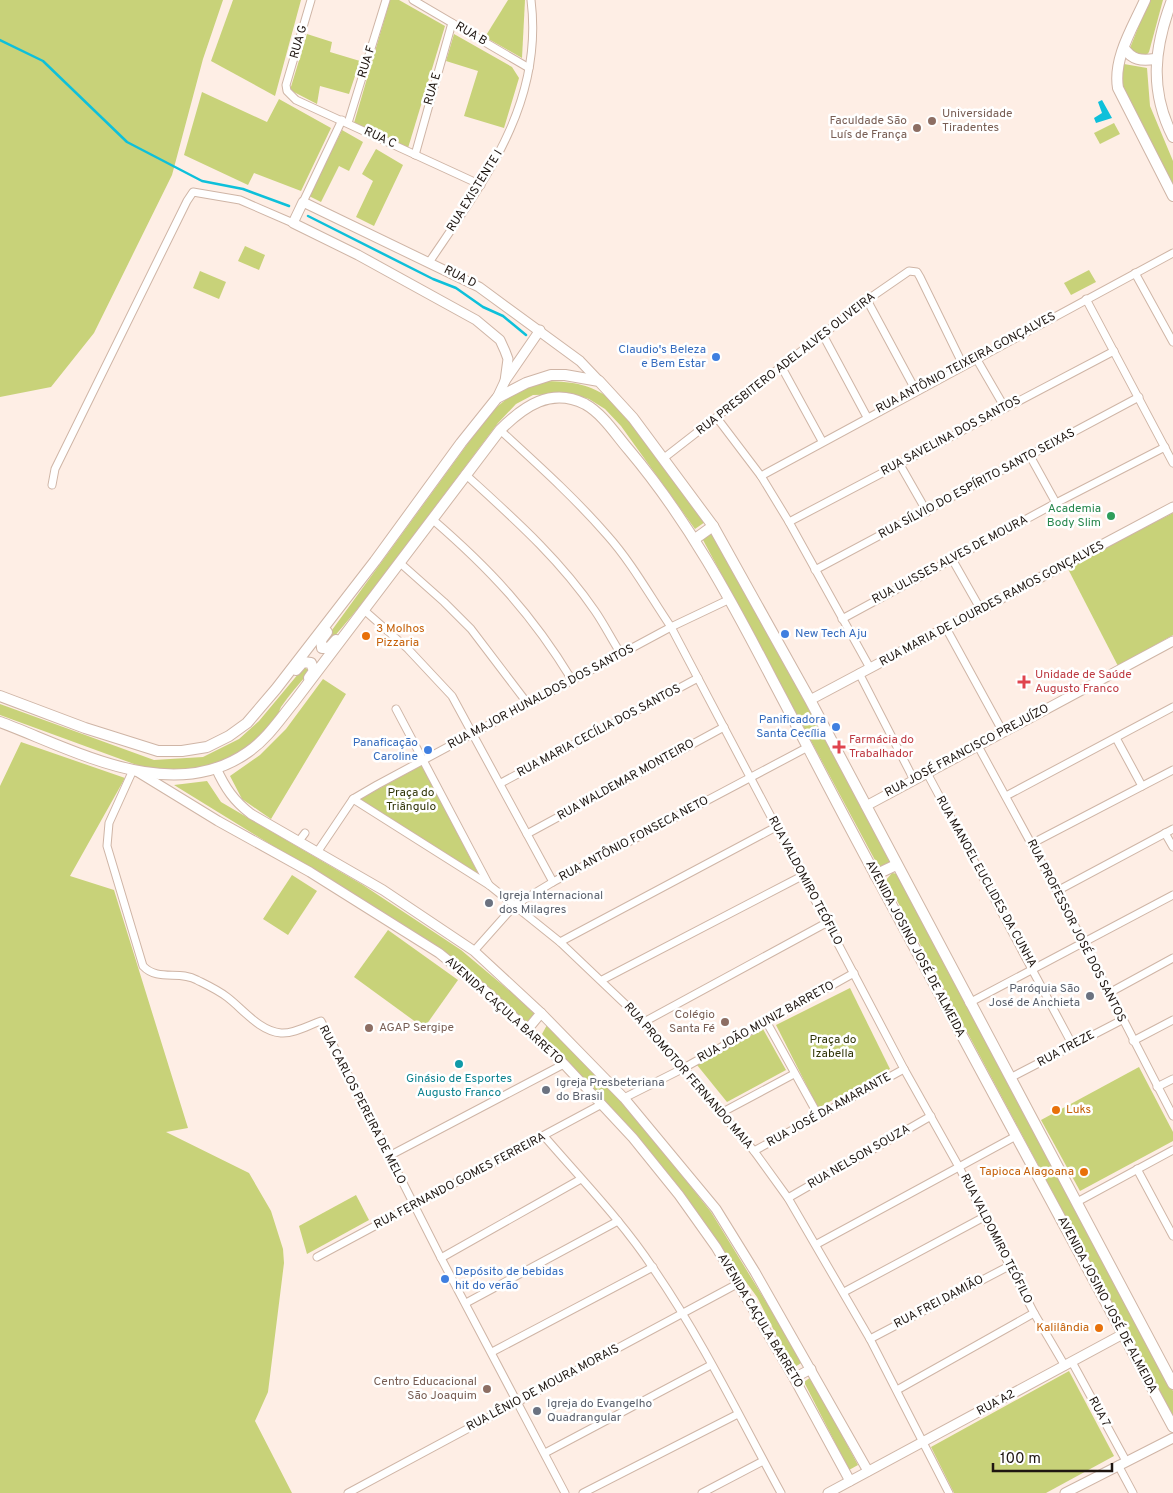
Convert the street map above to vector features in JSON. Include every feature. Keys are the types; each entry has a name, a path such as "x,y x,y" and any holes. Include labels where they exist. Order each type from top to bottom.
{"main road":[{"path":"1145,0 1124,48 1117,72 1118,88 1173,196"},
{"path":"1172,0 1155,59 1173,137"},
{"path":"1124,48 1130,56 1136,59 1155,59"},
{"path":"0,696 85,728 158,751 182,751 207,747 229,736 247,723 264,703 348,596 461,443 498,398 526,383 551,375 565,375 599,381"},
{"name":"AVENIDA JOSINO JOSÉ DE ALMEIDA","path":"599,381 633,418 713,526 810,700 969,1003 1173,1384"},
{"name":"AVENIDA JOSINO JOSÉ DE ALMEIDA","path":"364,610 465,474 515,414 533,402 550,398 568,398 586,405 601,416 650,475 695,538 730,598 875,875 1173,1427"},
{"path":"695,538 713,526"},
{"path":"348,596 346,606 321,640 322,648 329,648 354,617 364,610"},
{"path":"0,722 135,771 174,775 216,768 250,751 286,712 364,610"},
{"path":"264,703 274,696 303,662 311,663 314,672 292,700 286,712"},
{"path":"875,875 896,865"}],"street":[{"name":"RUA G","path":"286,85 311,0"},
{"name":"RUA F","path":"303,202 345,122 386,0"},
{"name":"RUA B","path":"413,0 529,68"},
{"name":"RUA EXISTENTE I","path":"430,261 481,185 498,157 514,123 529,68 533,41 531,0"},
{"name":"RUA E","path":"415,155 452,23"},
{"name":"RUA C","path":"286,85 287,90 296,100 481,185"},
{"path":"52,485 55,469 193,192 240,200 293,223 358,255 476,320 500,340 505,350 508,359 505,381"},
{"path":"293,223 303,202"},
{"name":"RUA D","path":"303,202 479,286 580,361 599,381"},
{"name":"RUA ANTÔNIO TEIXEIRA GONÇALVES","path":"760,476 963,364 1173,253"},
{"name":"RUA PRESBITERO ADEL ALVES OLIVEIRA","path":"664,458 867,300 909,271 917,272 920,277 963,364"},
{"path":"1135,273 1173,342"},
{"path":"1086,299 1173,463"},
{"path":"867,300 916,391"},
{"path":"498,398 505,381 540,330"},
{"path":"823,335 867,417"},
{"name":"RUA SAVELINA DOS SANTOS","path":"789,522 1114,351"},
{"path":"976,358 1005,408"},
{"path":"781,366 822,441"},
{"name":"RUA SÍLVIO DO ESPÍRITO SANTO SEIXAS","path":"815,570 927,512 1139,397"},
{"path":"717,418 760,476 789,522 870,668"},
{"name":"RUA VALDOMIRO TEÓFILO","path":"500,430 572,496 608,536 628,561 670,627 904,1068 959,1167 1034,1313 1068,1364"},
{"name":"RUA ULISSES ALVES DE MOURA","path":"842,619 1056,503 1165,447"},
{"path":"1030,456 1056,503"},
{"path":"900,463 927,512"},
{"path":"465,474 530,533 560,566 595,611 621,654"},
{"name":"RUA MARIA DE LOURDES RAMOS GONÇALVES","path":"810,700 1173,507"},
{"path":"432,519 480,561 516,599 550,645 572,680"},
{"path":"952,559 981,610"},
{"path":"399,562 471,629 528,704"},
{"name":"RUA MAJOR HUNALDOS DOS SANTOS","path":"353,799 670,627 730,598"},
{"path":"364,610 428,668 452,696 554,882"},
{"path":"946,628 1003,732"},
{"name":"RUA JOSÉ FRANCISCO PREJUÍZO","path":"866,806 1173,641"},
{"path":"859,673 914,780"},
{"name":"RUA MARIA CECÍLIA DOS SANTOS","path":"501,783 698,678"},
{"path":"1006,796 1173,707"},
{"path":"396,709 490,885"},
{"name":"RUA WALDEMAR MONTEIRO","path":"527,834 724,727"},
{"path":"1116,738 1142,786"},
{"name":"RUA PROFESSOR JOSÉ DOS SANTOS","path":"978,746 1057,891 1173,1116"},
{"name":"RUA ANTÔNIO FONSECA NETO","path":"474,951 515,905 554,882 808,747"},
{"name":"AVENIDA CAÇULA BARRETO","path":"216,768 225,787 236,802 270,826 302,837 318,851 474,951 541,1013 624,1098 716,1209 755,1272 868,1472"},
{"path":"1031,844 1173,770"},
{"name":"AVENIDA CAÇULA BARRETO","path":"135,771 218,821 310,872 439,953 488,994 564,1064 602,1104 679,1196 739,1284 794,1378 850,1481"},
{"name":"RUA CARLOS PEREIRA DE MELO","path":"135,771 109,823 107,846 143,966 153,974 195,978 226,996 269,1030 290,1032 321,1021 414,1206 565,1493"},
{"name":"RUA MANOEL EUCLIDES DA CUNHA","path":"927,773 1034,969 1072,1044"},
{"path":"318,851 353,799"},
{"name":"RUA PROMOTOR FERNANDO MAIA","path":"353,799 490,885 560,942 644,1022 682,1069 754,1151 788,1198 870,1339 949,1493"},
{"path":"560,942 776,827"},
{"path":"1057,891 1173,829"},
{"path":"1165,833 1173,848"},
{"path":"602,980 802,876"},
{"path":"969,1003 1173,895"},
{"path":"644,1022 828,922"},
{"path":"1109,993 1173,958"},
{"name":"RUA JOÃO MUNIZ BARRETO","path":"624,1098 682,1069 854,973"},
{"path":"527,1030 541,1013"},
{"name":"RUA TREZE","path":"1010,1078 1072,1044 1122,1020"},
{"path":"1133,1041 1173,1020"},
{"path":"766,1021 818,1115"},
{"path":"389,1156 564,1064"},
{"name":"RUA JOSÉ DA AMARANTE","path":"754,1151 904,1068"},
{"path":"721,1113 794,1074"},
{"path":"1157,1088 1173,1079"},
{"name":"RUA FERNANDO GOMES FERREIRA","path":"317,1257 602,1104"},
{"name":"RUA NELSON SOUZA","path":"788,1198 931,1116"},
{"path":"544,1136 618,1221 653,1267 683,1314 781,1493"},
{"path":"816,1244 1016,1136"},
{"path":"1077,1202 1173,1150"},
{"path":"1137,1169 1173,1236"},
{"path":"441,1258 582,1180"},
{"path":"844,1292 984,1217"},
{"path":"466,1303 618,1221"},
{"name":"RUA FREI DAMIÃO","path":"870,1339 1009,1266"},
{"path":"492,1352 653,1267"},
{"name":"RUA LÊNIO DE MOURA MORAIS","path":"348,1493 739,1284"},
{"path":"897,1390 1034,1313"},
{"name":"RUA A2","path":"828,1493 1123,1334"},
{"name":"RUA 7","path":"1068,1364 1122,1463 1133,1493"},
{"path":"544,1453 711,1365"},
{"path":"794,1378 811,1369"},
{"path":"583,1493 738,1414"},
{"path":"1066,1493 1173,1438"},
{"path":"702,1493 763,1461"}],"green space":[{"path":"0,0 223,0 203,59 172,175 94,333 51,387 0,397"},
{"path":"233,0 301,0 275,96 211,61"},
{"path":"390,0 399,0 445,26 408,148 354,123"},
{"path":"508,0 525,0 522,58 485,37"},
{"path":"1149,0 1163,0 1149,52 1145,57 1131,53 1130,48"},
{"path":"307,34 332,42 330,52 360,61 349,94 320,86 317,104 290,90"},
{"path":"454,34 512,67 519,78 504,128 464,116 478,71 446,61"},
{"path":"1124,64 1147,68 1150,106 1173,161 1173,191 1122,92 1120,81"},
{"path":"202,92 267,122 279,99 331,128 301,191 254,173 248,185 184,155"},
{"path":"1114,123 1120,134 1100,144 1094,133"},
{"path":"342,130 363,142 349,171 339,166 321,202 309,196"},
{"path":"376,149 403,165 374,226 356,217 373,181 362,174"},
{"path":"245,246 265,255 259,270 238,261"},
{"path":"1089,270 1096,282 1071,295 1064,283"},
{"path":"200,271 226,282 219,299 193,288"},
{"path":"547,381 566,382 589,387 613,400 705,522 695,529 621,426 605,409 589,399 573,394 533,395 516,404 498,423 366,599 328,644 324,641 490,413 516,393"},
{"path":"1173,513 1173,635 1118,666 1067,567"},
{"path":"705,535 715,535 851,784 890,862 880,867 876,862 703,540"},
{"path":"304,667 310,671 284,702 274,723 261,739 232,758 197,768 162,770 145,768 0,715 0,704 154,760 203,757 239,739 259,721"},
{"path":"323,679 346,694 271,819 242,799 230,776 260,755 286,729"},
{"path":"21,742 125,778 70,876 114,890 188,1128 166,1132 249,1173 271,1211 283,1249 284,1263 268,1392 255,1421 292,1493 0,1493 0,786"},
{"name":"Praça do Triângulo","path":"422,765 479,875 360,799"},
{"path":"207,781 221,802 363,885 461,950 536,1013 526,1024 473,977 353,895 174,785"},
{"path":"892,873 899,874 1173,1391 1173,1418 886,880"},
{"path":"292,875 317,891 288,935 263,919"},
{"path":"388,930 458,980 424,1028 354,977"},
{"name":"Praça do Izabella","path":"850,988 890,1069 818,1108 776,1025"},
{"path":"547,1025 616,1092 711,1212 803,1362 793,1368 757,1297 696,1214 596,1094 542,1034"},
{"path":"763,1029 786,1070 727,1102 697,1065"},
{"path":"1139,1067 1173,1132 1173,1141 1080,1191 1041,1120"},
{"path":"356,1195 369,1220 307,1254 299,1226"},
{"path":"1069,1371 1114,1456 1046,1493 954,1493 931,1447"},
{"path":"811,1377 858,1465 849,1470 804,1382"}],"water":[{"path":"1102,100 1112,118 1096,123 1094,118 1102,113 1098,102"}],"waterway":[{"path":"0,40 43,61 127,142 202,181 243,189 289,206"},
{"path":"308,216 433,279 456,288 483,307 503,316 526,335"}],"place":[{"name":"Universidade Tiradentes","path":"932,121"},
{"name":"Faculdade São Luís de França","path":"917,128"},
{"name":"Claudio's Beleza e Bem Estar","path":"716,357"},
{"name":"Academia Body Slim","path":"1111,516"},
{"name":"New Tech Aju","path":"785,634"},
{"name":"3 Molhos Pizzaria","path":"366,636"},
{"name":"Unidade de Saúde Augusto Franco","path":"1024,682"},
{"name":"Panificadora Santa Cecília","path":"836,727"},
{"name":"Farmácia do Trabalhador","path":"839,747"},
{"name":"Panaficação Caroline","path":"428,750"},
{"name":"Igreja Internacional dos Milagres","path":"489,903"},
{"name":"Paróquia São José de Anchieta","path":"1090,996"},
{"name":"Colégio Santa Fé","path":"725,1022"},
{"name":"AGAP Sergipe","path":"369,1028"},
{"name":"Ginásio de Esportes Augusto Franco","path":"459,1064"},
{"name":"Igreja Presbeteriana do Brasil","path":"546,1090"},
{"name":"Luks","path":"1056,1110"},
{"name":"Tapioca Alagoana","path":"1084,1172"},
{"name":"Depósito de bebidas hit do verão","path":"445,1279"},
{"name":"Kalilândia","path":"1099,1328"},
{"name":"Centro Educacional São Joaquim","path":"487,1389"},
{"name":"Igreja do Evangelho Quadrangular","path":"537,1411"}]}
